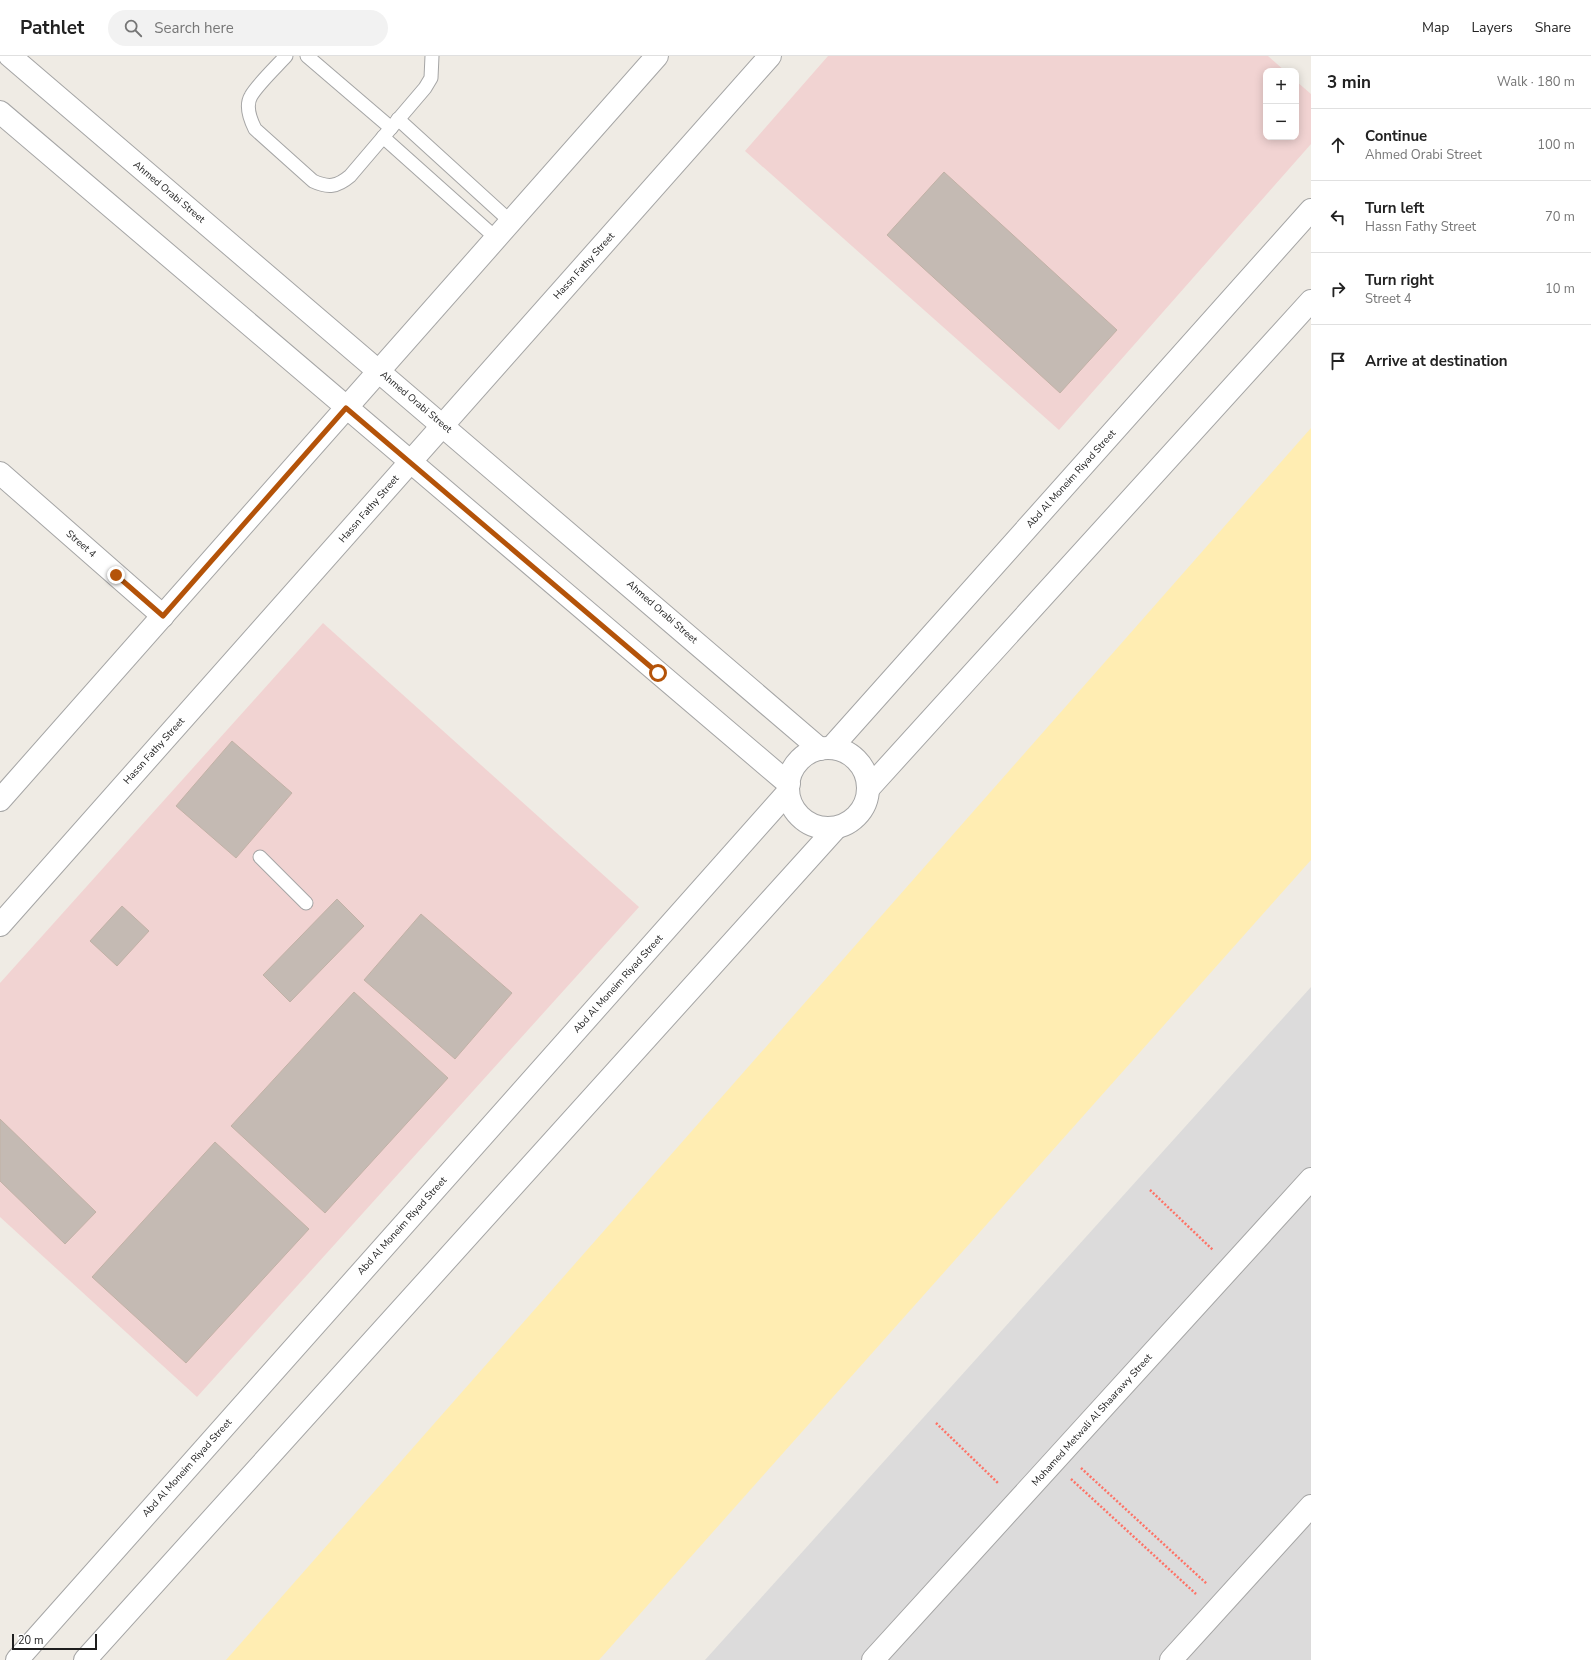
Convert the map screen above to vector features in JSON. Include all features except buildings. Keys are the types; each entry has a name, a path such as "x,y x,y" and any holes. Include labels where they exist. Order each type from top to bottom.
{"street":[{"name":"Ahmed Orabi Street","path":"10,56 443,425 826,748"},
{"path":"0,800 657,56"},
{"name":"Hassn Fathy Street","path":"0,925 770,56"},
{"path":"0,112 410,462 788,788"},
{"name":"Abd Al Moneim Riyad Street","path":"826,748 1311,210"},
{"path":"868,790 1311,301"},
{"name":"Street 4","path":"0,473 163,616"},
{"path":"826,748 841,750 858,761 864,770 868,790 866,803 859,814 848,823 836,828 823,828 810,824 799,816 792,805 788,788 792,771 799,761 809,753 826,748"},
{"name":"Abd Al Moneim Riyad Street","path":"17,1660 788,788"},
{"path":"85,1660 836,828"},
{"name":"Mohamed Metwali Al Shaarawy Street","path":"873,1660 1311,1179"},
{"path":"1171,1660 1311,1506"}],"lane":[{"path":"286,56 251,96 249,111 251,120 255,129 313,181 322,186 333,186 342,183 425,88 431,78 432,56"},
{"path":"307,56 391,128 510,222"},
{"path":"391,128 496,238"},
{"path":"260,858 306,903"}],"path":[{"path":"1150,1190 1231,1267"},
{"path":"936,1423 1018,1502"},
{"path":"1058,1457 1220,1606"},
{"path":"1058,1457 1220,1606"}],"shaded area":[{"path":"828,56 1268,56 1282,68 1263,68 1263,140 1299,140 1299,84 1311,94 1311,144 1059,430 745,151"},
{"path":"323,623 639,907 197,1397 0,1217 0,983"},
{"path":"1311,987 1311,1660 705,1660"}],"sand":[{"path":"1311,428 1311,860 599,1660 226,1660"}],"route":[{"path":"116,575 163,616 346,408 658,673"}]}
